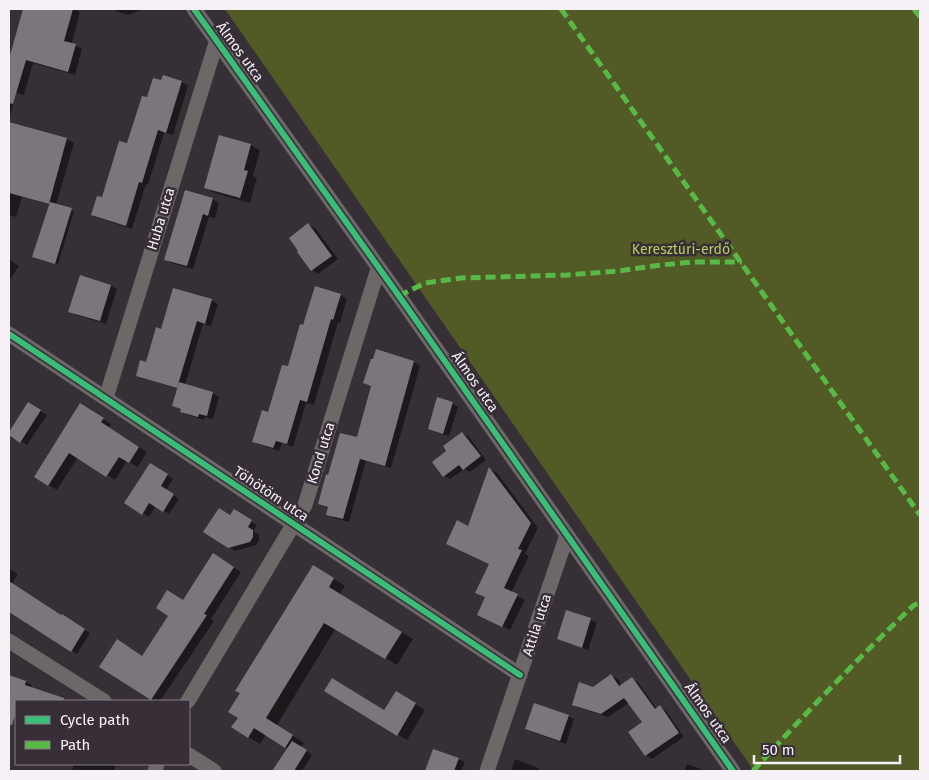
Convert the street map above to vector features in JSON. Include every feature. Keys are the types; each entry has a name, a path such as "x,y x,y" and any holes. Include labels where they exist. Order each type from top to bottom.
{"street":[{"name":"Álmos utca","path":"194,9 733,771"},
{"name":"Huba utca","path":"106,398 217,40"},
{"name":"Kond utca","path":"189,700 305,505 378,269"},
{"name":"Töhötöm utca","path":"9,334 520,674"},
{"name":"Attila utca","path":"486,771 567,535"},
{"path":"9,640 102,700"},
{"path":"190,756 214,771"}],"green space":[{"name":"Keresztúri-erdő","path":"225,9 920,9 920,771 754,771"}],"building":[{"path":"23,9 73,9 64,41 76,44 68,72 26,60 13,104 9,103 9,59"},
{"path":"163,75 182,81 166,133 158,130 142,183 139,182 126,226 91,215 97,196 102,197 119,141 127,143 142,96 147,97 153,78 161,80"},
{"path":"9,122 67,138 49,204 9,193"},
{"path":"219,135 251,144 244,170 248,171 240,198 204,188"},
{"path":"185,190 213,198 208,216 203,214 187,266 164,260"},
{"path":"50,202 72,208 55,264 32,257"},
{"path":"308,223 332,256 311,271 289,238"},
{"path":"80,275 111,285 100,321 68,312"},
{"path":"315,286 341,294 333,320 331,319 307,402 300,400 287,444 276,441 273,448 252,442 262,410 268,412 282,365 288,366 300,324 303,325"},
{"path":"173,288 212,299 205,324 197,321 177,388 136,376 140,360 146,362 156,327 161,329"},
{"path":"376,349 414,361 385,466 360,459 343,519 326,515 328,507 318,504 326,474 328,475 340,433 357,437 371,386 363,383"},
{"path":"179,382 213,392 207,416 199,414 198,417 180,412 181,409 172,406"},
{"path":"437,397 453,402 443,434 428,429"},
{"path":"28,402 41,410 20,443 9,435 9,432"},
{"path":"80,403 104,418 101,422 139,447 129,463 119,457 106,477 69,453 48,486 34,477"},
{"path":"462,432 481,456 463,470 459,465 443,477 432,462 446,451 443,446"},
{"path":"150,463 168,474 161,486 174,494 163,512 149,503 142,515 124,503"},
{"path":"489,467 531,523 518,549 522,550 504,588 518,594 502,627 477,615 485,597 475,593 489,564 446,544 457,520 468,526"},
{"path":"219,508 230,515 234,509 252,520 248,527 253,530 253,537 250,542 228,548 203,532"},
{"path":"213,553 234,567 204,614 207,615 151,700 99,667 117,639 142,656 168,616 156,608 167,590 183,600"},
{"path":"313,565 334,578 329,587 402,632 385,659 324,623 266,718 293,735 285,748 254,728 248,738 231,727 238,718 228,712 240,693 235,691"},
{"path":"9,581 85,629 71,652 9,612"},
{"path":"566,610 591,618 582,648 557,639"},
{"path":"611,674 619,686 632,677 655,709 660,705 679,733 645,756 628,732 642,722 624,698 601,714 572,705 579,682 593,687"},
{"path":"9,675 26,681 25,685 64,698 64,700 15,700 15,715 12,725 9,725"},
{"path":"332,678 384,710 396,691 416,703 397,736 324,691"},
{"path":"534,703 569,715 560,741 525,729"},
{"path":"292,741 307,750 294,771 272,771"},
{"path":"433,749 459,758 454,771 425,771"}],"marked path":[{"path":"561,9 920,515"},
{"path":"914,9 920,17"},
{"path":"399,296 425,283 461,278 567,275 693,262 742,262"},
{"path":"753,771 873,645 914,605 920,603"}],"cycle path":[{"path":"194,9 399,296 733,771"},
{"path":"9,334 520,675"}]}
